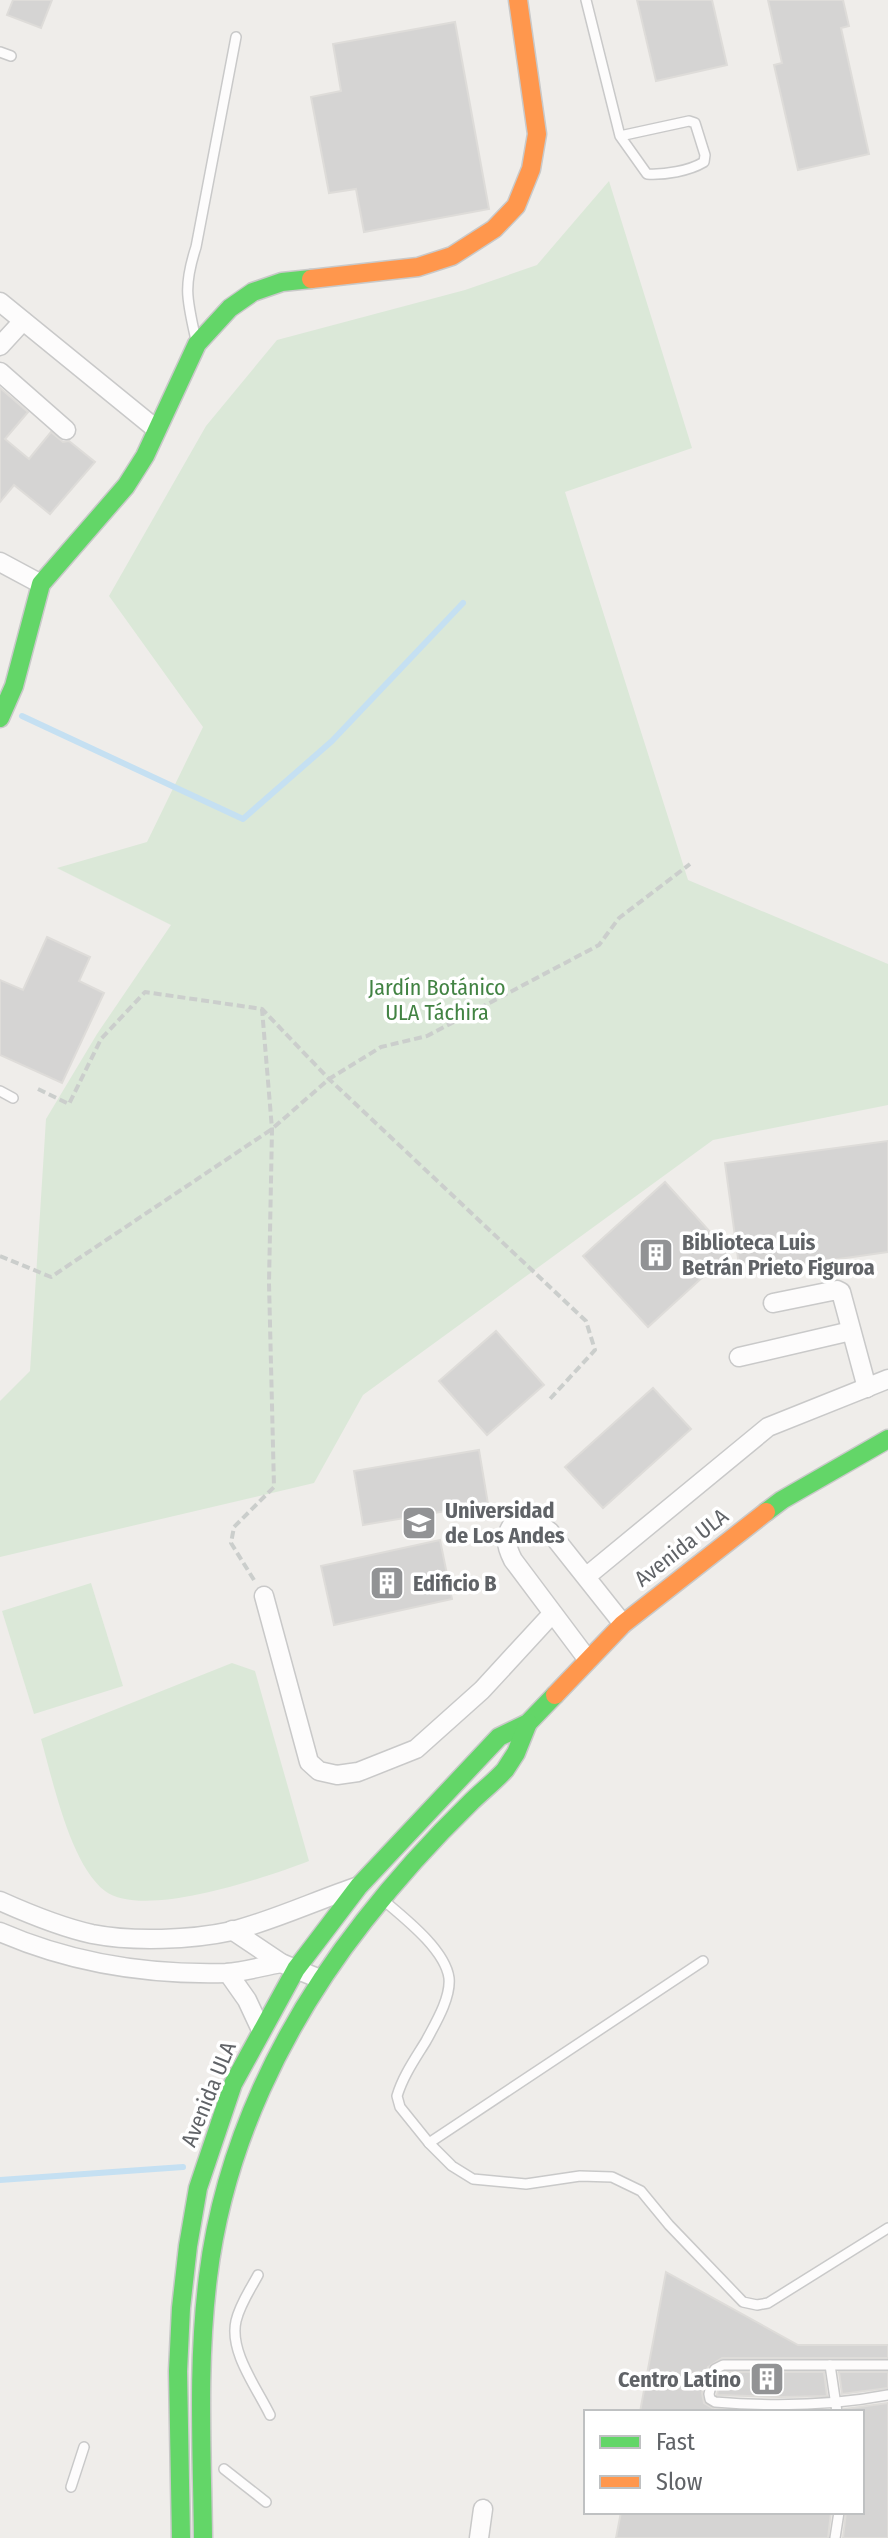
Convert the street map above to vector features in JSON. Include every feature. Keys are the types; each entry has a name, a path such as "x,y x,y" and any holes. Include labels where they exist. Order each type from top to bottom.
{"street":[{"path":"0,718 14,686 41,584 76,548 126,486 145,456 197,344 230,308 253,292 282,282 418,267 452,256 494,229 516,206 531,169 537,134 518,0"},
{"path":"0,302 156,429"},
{"path":"0,346 23,321"},
{"path":"0,372 66,430"},
{"path":"0,562 41,584"},
{"path":"773,1303 837,1290 843,1297 867,1388"},
{"path":"739,1357 851,1331"},
{"path":"587,1576 768,1427 888,1379"},
{"name":"Avenida ULA","path":"181,2538 177,2484 181,2308 198,2188 233,2084 261,2030 288,1966 499,1737 528,1723 623,1624 782,1500 888,1439"},
{"path":"588,1660 506,1546 506,1535 514,1522 534,1520 550,1532 623,1624"},
{"path":"264,1596 309,1762 319,1771 337,1775 358,1772 416,1749 428,1741 482,1690 552,1614"},
{"name":"Avenida ULA","path":"203,2538 203,2342 213,2240 232,2168 255,2101 320,1979 381,1899 514,1759 528,1723"},
{"path":"0,1901 37,1917 92,1934 193,1937 232,1930 359,1886"},
{"path":"232,1930 288,1966 320,1979"},
{"path":"0,1932 90,1962 143,1970 228,1973 288,1966"},
{"path":"228,1973 247,2000 261,2030"},
{"path":"479,2538 483,2509"}],"lane":[{"path":"586,0 620,136 647,174 659,175 704,162 705,155 695,123 689,121 620,136"},
{"path":"197,344 186,298 186,277 196,247 236,37"},
{"path":"0,52 11,56"},
{"path":"0,1091 13,1098"},
{"path":"381,1899 415,1927 440,1957 449,1977 448,1994 397,2096 400,2107 452,2166 473,2179 526,2184 580,2176 612,2177 641,2191 743,2302 757,2305 768,2303 888,2228"},
{"path":"429,2143 703,1961"},
{"path":"258,2275 241,2306 235,2325 237,2349 270,2415"},
{"path":"888,2365 723,2365 715,2369 709,2394 715,2402 837,2408 888,2395"},
{"path":"830,2365 837,2408"},
{"path":"71,2487 84,2447"},
{"path":"224,2469 266,2502"},
{"path":"177,2484 203,2483"},
{"path":"835,2538 839,2514"}],"path":[{"path":"0,1256 51,1277 272,1129 329,1079 381,1047 427,1036 599,945 619,918 690,864"},
{"path":"38,1089 69,1104 101,1039 145,992 262,1009 329,1079 586,1321 595,1350 549,1400"},
{"path":"262,1009 272,1129 269,1283 274,1487 234,1527 231,1543 264,1596"}],"green space":[{"name":"Jardín Botánico ULA Táchira","path":"609,181 692,448 565,492 688,880 888,964 888,1105 713,1140 363,1395 314,1483 0,1557 0,1401 30,1371 46,1119 97,1034 171,925 57,868 147,842 203,727 109,596 206,426 277,340 465,290 537,265"},
{"path":"91,1583 123,1686 34,1714 2,1611"},
{"path":"232,1663 255,1671 309,1861 265,1877 176,1898 147,1901 123,1899 105,1891 82,1862 64,1821 41,1739"}],"building":[{"path":"13,0 52,0 41,28 7,15"},
{"path":"637,0 712,0 727,65 656,81"},
{"path":"768,0 843,0 849,26 841,28 869,154 798,170 774,65 782,63"},
{"path":"455,22 489,209 364,232 356,189 329,193 311,97 341,91 333,44"},
{"path":"0,388 28,412 5,439 29,459 51,432 63,442 69,441 95,462 50,514 14,485 0,502"},
{"path":"47,937 90,957 79,981 104,993 62,1083 0,1055 0,980 23,990"},
{"path":"888,1141 888,1252 740,1273 725,1163"},
{"name":"Biblioteca Luis Betrán Prieto Figuroa","path":"665,1182 729,1253 648,1327 583,1256"},
{"path":"496,1331 544,1385 487,1435 439,1381"},
{"path":"653,1388 691,1429 603,1508 565,1467"},
{"path":"479,1450 488,1504 363,1525 354,1471"},
{"name":"Edificio B","path":"440,1540 452,1599 334,1625 321,1566"},
{"path":"666,2272 798,2345 888,2345 888,2358 722,2358 708,2367 702,2393 704,2403 714,2409 728,2410 640,2410"},
{"path":"824,2372 827,2396 717,2395 721,2374"},
{"path":"839,2372 888,2372 888,2388 842,2394"},
{"path":"888,2403 888,2538 843,2538 846,2514 864,2514 864,2410 844,2409"},
{"path":"621,2514 831,2514 828,2538 616,2538"}],"waterway":[{"path":"22,716 243,819 332,741 463,603"},
{"path":"0,2180 183,2167"}],"traffic: fast":[{"path":"0,718 14,686 41,584 126,486 145,456 197,344 230,308 253,292 282,282 311,279"},
{"path":"766,1512 888,1439"},
{"path":"181,2538 178,2371 188,2246 198,2188 233,2084 296,1969 359,1886 499,1737 528,1723 555,1695"},
{"path":"203,2538 202,2342 208,2277 216,2228 243,2134 283,2044 335,1960 415,1860 505,1770 516,1753 528,1723"}],"traffic: slow":[{"path":"311,279 418,267 452,256 494,229 516,206 531,169 537,134 518,0"},
{"path":"555,1695 623,1624 766,1512"}],"place":[{"name":"Biblioteca Luis Betrán Prieto Figuroa","path":"656,1255"},
{"name":"Universidad de Los Andes","path":"419,1523"},
{"name":"Edificio B","path":"387,1583"},
{"name":"Centro Latino","path":"767,2379"}]}
